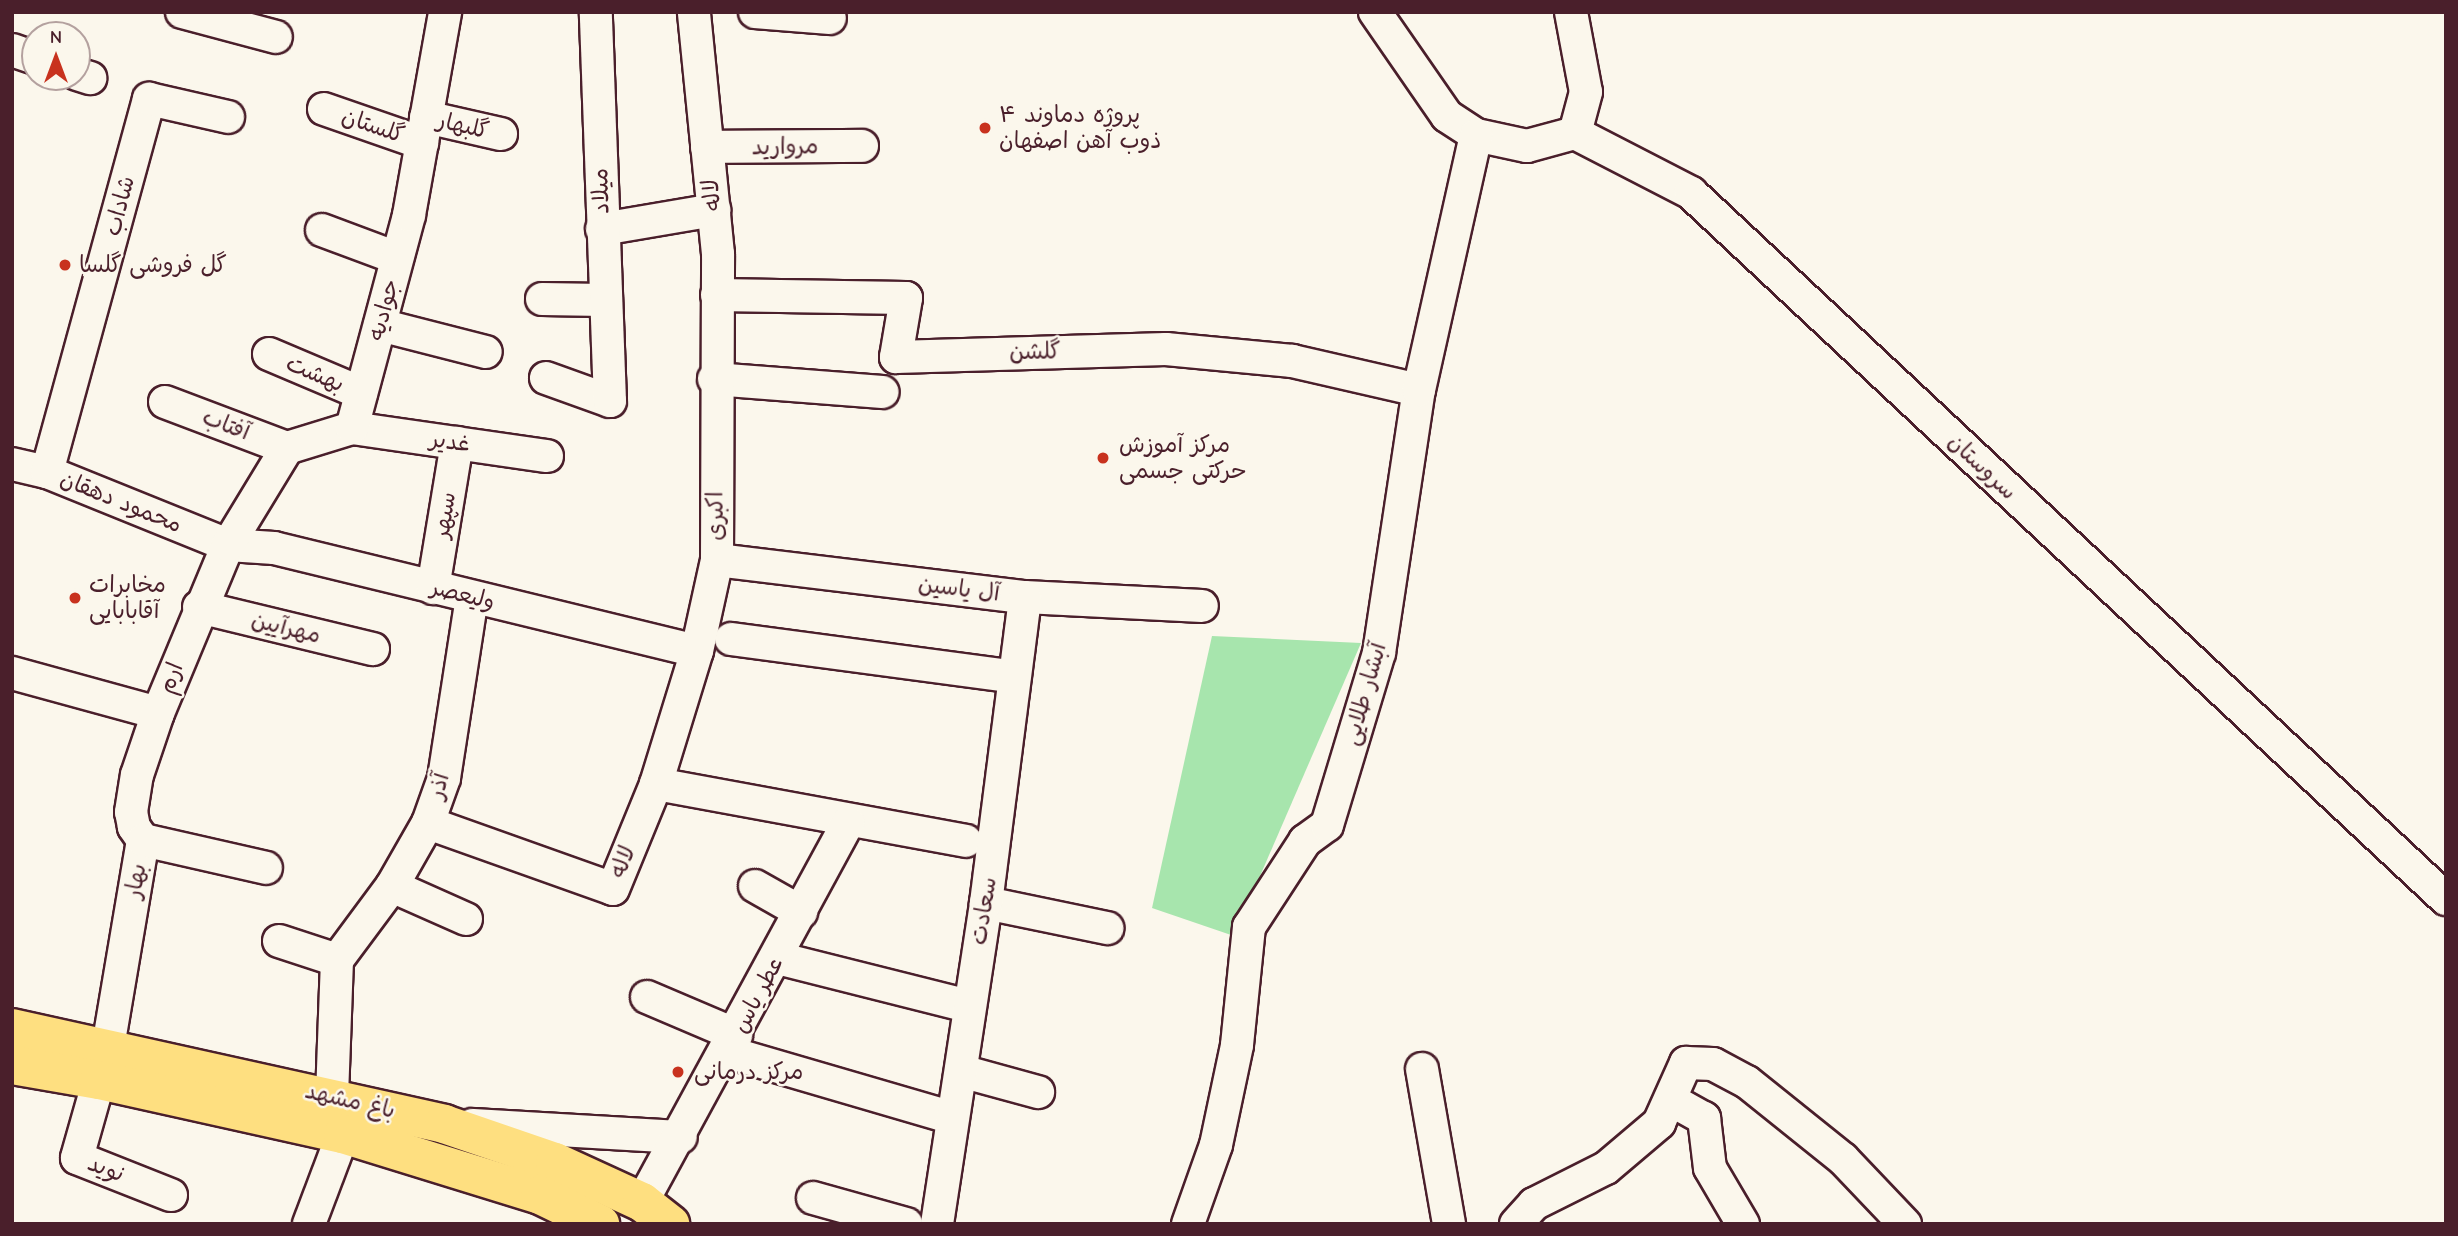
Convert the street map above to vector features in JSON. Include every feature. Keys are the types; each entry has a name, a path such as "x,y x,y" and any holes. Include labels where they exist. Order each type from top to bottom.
{"main road":[{"name":"باغ مشهد","path":"12,1028 103,1063 343,1135 547,1178 656,1213"},
{"name":"باغ مشهد","path":"12,1065 103,1063 332,1097 444,1124 547,1178 600,1224"}],"street":[{"path":"182,12 235,19 276,37"},
{"name":"جوادیه","path":"352,428 397,258 445,12"},
{"name":"میلاد","path":"546,378 610,401 604,300 596,12"},
{"name":"لاله","path":"694,12 714,211 717,295 714,379"},
{"path":"755,12 830,18"},
{"path":"1375,12 1447,116 1476,135 1527,146 1575,133 1586,92 1570,12"},
{"name":"شاداب","path":"47,472 149,99 228,117"},
{"name":"گلستان","path":"324,109 424,130"},
{"name":"گلبهار","path":"424,130 501,134"},
{"name":"سروستان","path":"1575,133 1691,192 2446,898"},
{"name":"آبشار طلایی","path":"1188,1224 1216,1145 1237,1045 1249,927 1305,841 1327,825 1379,653 1419,390 1476,135"},
{"name":"مروارید","path":"707,147 862,146"},
{"path":"602,229 714,211"},
{"path":"322,230 397,258"},
{"name":"گلشن","path":"717,295 906,298 896,357 1166,349 1292,360 1419,390"},
{"path":"542,299 604,300"},
{"path":"380,325 485,352"},
{"name":"بهشت","path":"269,354 361,393"},
{"path":"714,379 883,392"},
{"name":"اکبری","path":"697,650 717,560 714,379"},
{"name":"آفتاب","path":"165,402 287,448"},
{"path":"228,545 287,448 352,428"},
{"name":"غدیر","path":"352,428 547,456"},
{"name":"سپهر","path":"433,588 457,443"},
{"name":"محمود دهقان","path":"12,464 47,472 228,545"},
{"name":"ولیعصر","path":"228,545 274,548 472,598 697,650"},
{"name":"ارم","path":"12,673 158,713 198,607 228,545"},
{"name":"آل یاسین","path":"717,560 1025,597 1202,606"},
{"name":"سعادت","path":"937,1224 961,1072 968,1006 986,904 1025,597"},
{"name":"آذر","path":"337,960 392,886 428,822 443,778 472,598"},
{"name":"مهرآیین","path":"198,607 373,649"},
{"path":"731,639 1014,677"},
{"name":"لاله","path":"428,822 612,889 656,784 697,650"},
{"path":"143,840 134,827 131,812 136,775 158,713"},
{"path":"656,784 848,822 966,841"},
{"name":"عطر یاس","path":"656,1213 681,1137 848,822"},
{"name":"بهار","path":"103,1063 143,840 266,868"},
{"path":"392,886 466,919"},
{"path":"755,886 801,912"},
{"path":"986,904 1107,928"},
{"path":"279,941 337,960 332,1097"},
{"path":"777,958 968,1006"},
{"path":"647,997 732,1044 953,1118"},
{"name":"نوید","path":"103,1063 77,1158 171,1195"},
{"path":"1516,1224 1534,1204 1606,1168 1659,1123 1686,1063 1713,1064 1748,1082 1843,1159 1905,1224"},
{"path":"1422,1069 1449,1224"},
{"path":"961,1072 1038,1092"},
{"path":"1671,1100 1704,1118 1710,1168 1743,1224"},
{"path":"444,1124 681,1137"},
{"path":"309,1224 343,1135"},
{"path":"813,1198 906,1224"}],"green space":[{"path":"1212,636 1361,643 1234,936 1152,908"}],"place":[{"name":"پروژه دماوند ۴ ذوب آهن اصفهان","path":"985,128"},
{"name":"گل فروشی گلسا","path":"65,265"},
{"name":"مرکز آموزش حرکتی جسمی","path":"1103,458"},
{"name":"مخابرات آقابابایی","path":"75,598"},
{"name":"مرکز درمانی","path":"678,1072"}]}
